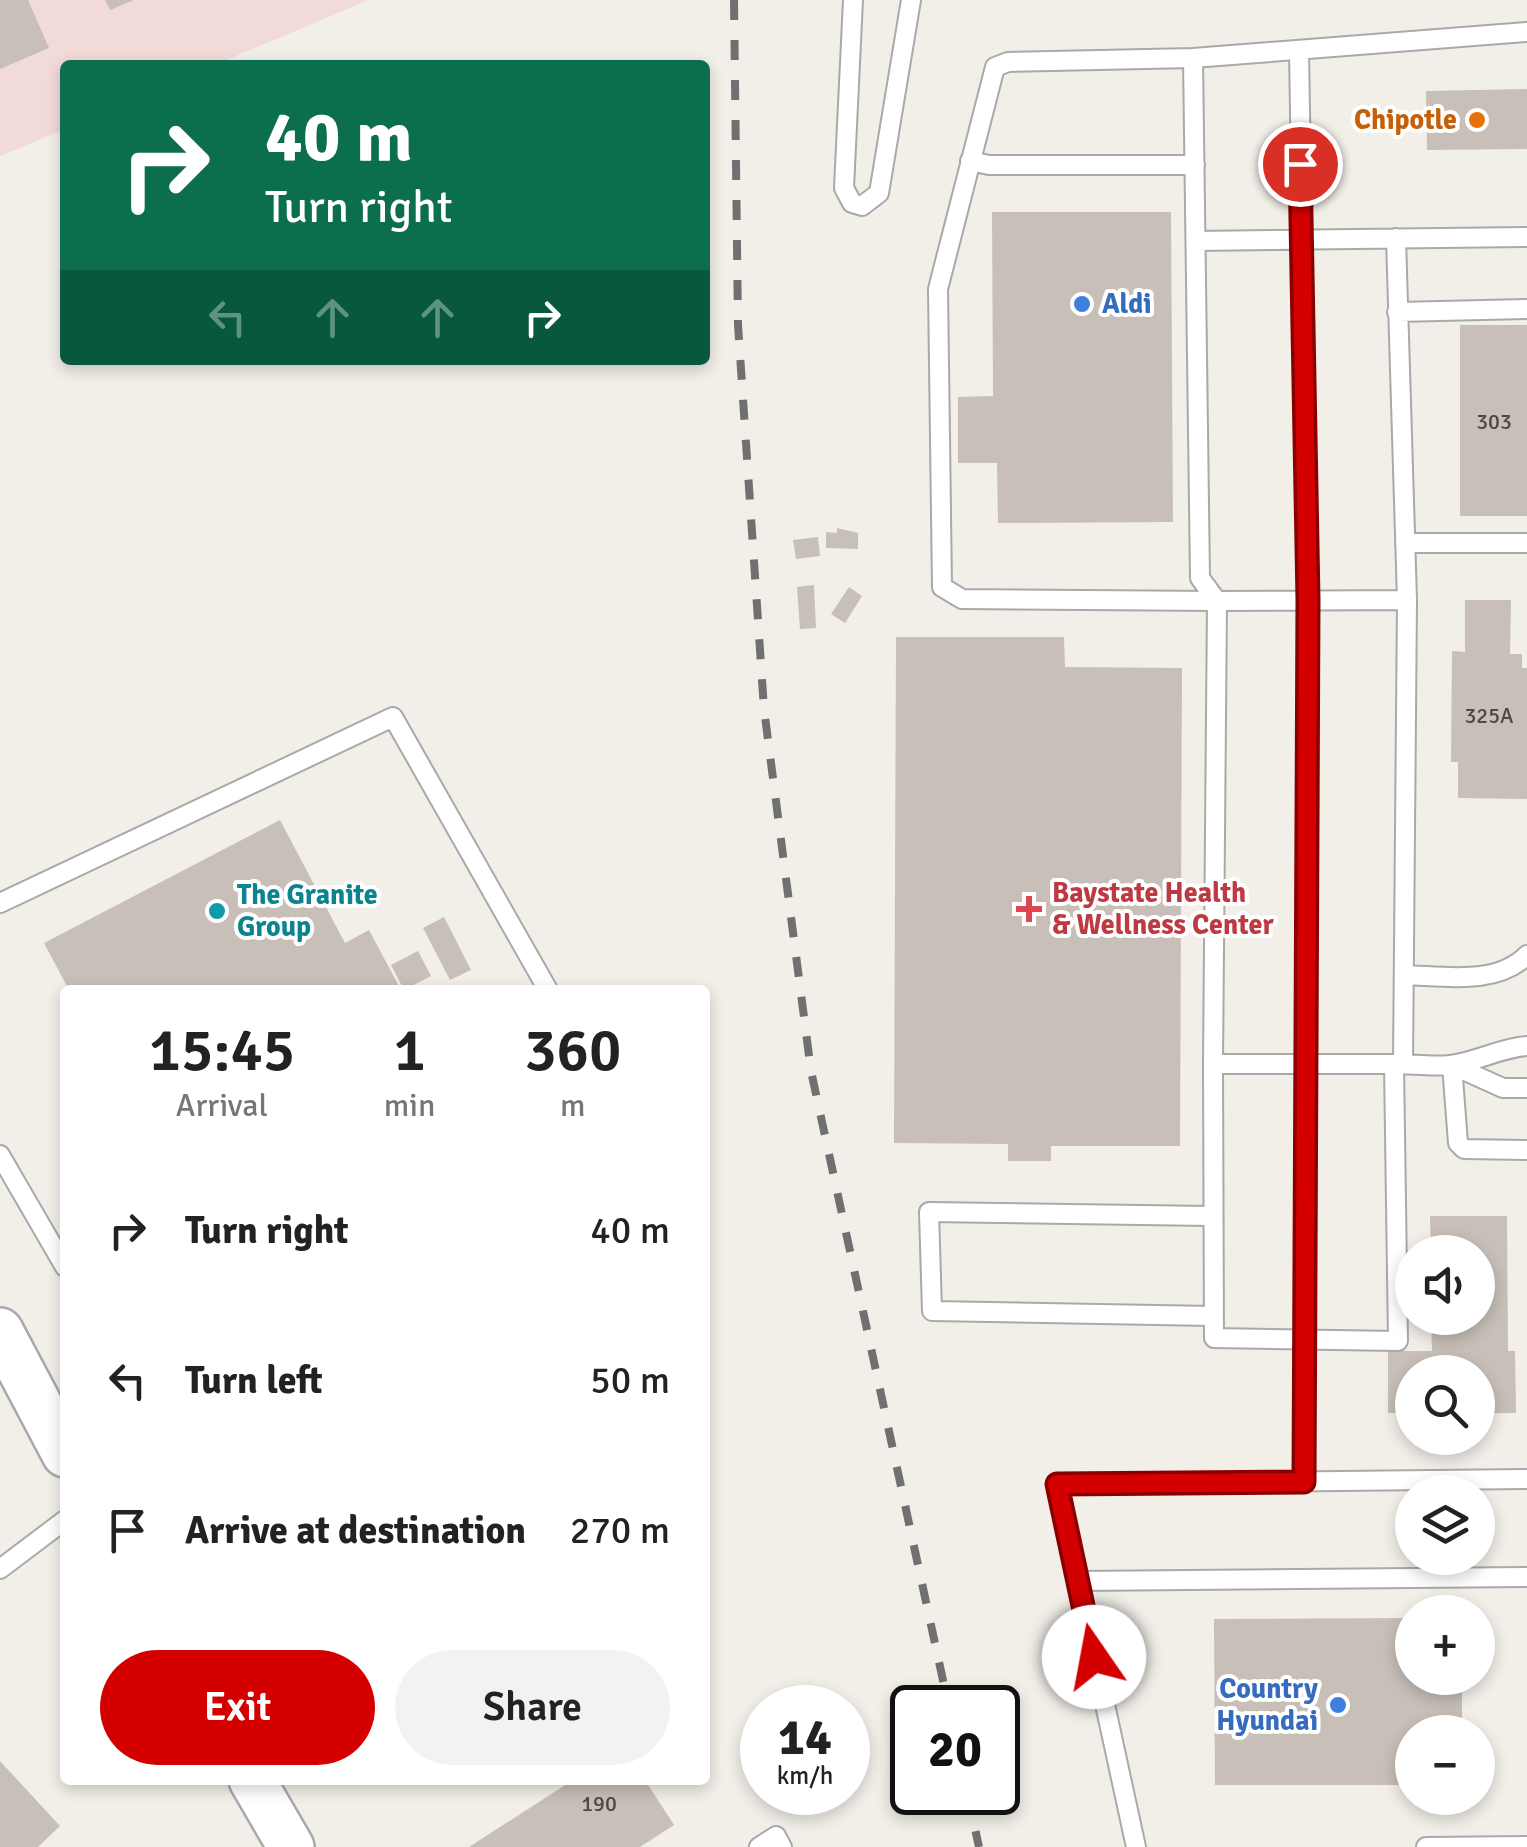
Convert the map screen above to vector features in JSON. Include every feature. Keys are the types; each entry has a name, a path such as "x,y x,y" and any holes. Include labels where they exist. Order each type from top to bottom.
{"street":[{"path":"2,1342 60,1445"},
{"path":"255,1785 291,1847"}],"lane":[{"path":"852,0 844,188 852,203 862,206 879,193 911,0"},
{"path":"1407,600 962,599 942,587 938,288 995,67 1008,62 1193,58 1527,32"},
{"path":"1300,50 1308,600 1304,1482"},
{"path":"1193,58 1200,578 1216,601 1211,1216 1214,1338 1398,1341 1398,1064 1404,975 1407,600 1396,238"},
{"path":"970,161 990,165 1195,165"},
{"path":"1196,240 1527,237"},
{"path":"1397,312 1527,309"},
{"path":"1406,543 1527,542"},
{"path":"0,903 393,718 545,985"},
{"path":"1404,975 1488,976 1509,970 1527,955"},
{"path":"1213,1064 1452,1065 1500,1048 1527,1046"},
{"path":"1452,1065 1503,1088 1527,1088"},
{"path":"1452,1065 1458,1144 1464,1150 1527,1150"},
{"path":"0,1155 60,1259"},
{"path":"1211,1216 929,1212 932,1311 1212,1316"},
{"path":"1136,1847 1057,1484 1527,1479"},
{"path":"0,1569 60,1524"},
{"path":"1078,1581 1527,1576"},
{"path":"760,1847 776,1836 782,1847"},
{"path":"1426,1847 1527,1846"}],"shaded area":[{"path":"0,0 368,0 227,60 60,60 60,131 0,156"}],"building":[{"path":"0,0 28,0 49,48 0,69"},
{"path":"105,0 134,0 110,10"},
{"name":"Chipotle","path":"1527,89 1527,149 1427,150 1426,91"},
{"name":"Aldi","path":"992,212 1171,212 1173,522 998,523 997,463 958,463 958,397 993,396"},
{"path":"1460,325 1527,325 1527,516 1460,516"},
{"path":"837,528 858,533 858,549 826,548 826,532 837,533"},
{"path":"818,537 820,556 796,559 793,540"},
{"path":"814,585 816,628 800,629 797,587"},
{"path":"849,587 862,596 845,623 831,614"},
{"path":"1465,600 1511,600 1510,654 1522,654 1522,668 1527,668 1527,799 1458,798 1458,762 1451,762 1452,651 1465,652"},
{"path":"896,637 1064,637 1065,667 1182,668 1180,1146 1051,1146 1051,1161 1008,1161 1008,1144 894,1143"},
{"name":"The Granite Group","path":"280,820 345,943 369,930 398,985 66,985 44,943"},
{"path":"444,917 471,970 450,980 423,928"},
{"path":"418,951 431,976 414,985 401,985 391,965"},
{"path":"1430,1216 1507,1216 1508,1351 1515,1351 1516,1413 1495,1413 1495,1355 1395,1355 1395,1413 1388,1413 1388,1351 1432,1351 1432,1335 1495,1335 1495,1235 1431,1235"},
{"name":"Country Hyundai","path":"1395,1618 1395,1695 1462,1695 1462,1715 1395,1715 1395,1785 1215,1785 1214,1619"},
{"path":"0,1761 60,1826 38,1847 0,1847"},
{"path":"565,1785 648,1785 674,1825 640,1847 469,1847"}],"railway":[{"path":"734,0 738,325 764,709 811,1071 944,1685"},
{"path":"972,1815 979,1847"}],"place":[{"name":"Chipotle","path":"1477,120"},
{"name":"Aldi","path":"1082,304"},
{"name":"Baystate Health & Wellness Center","path":"1029,909"},
{"name":"The Granite Group","path":"217,911"},
{"name":"Country Hyundai","path":"1338,1705"}],"route":[{"path":"1094,1657 1057,1484 1304,1482 1308,600 1300,164"}]}
